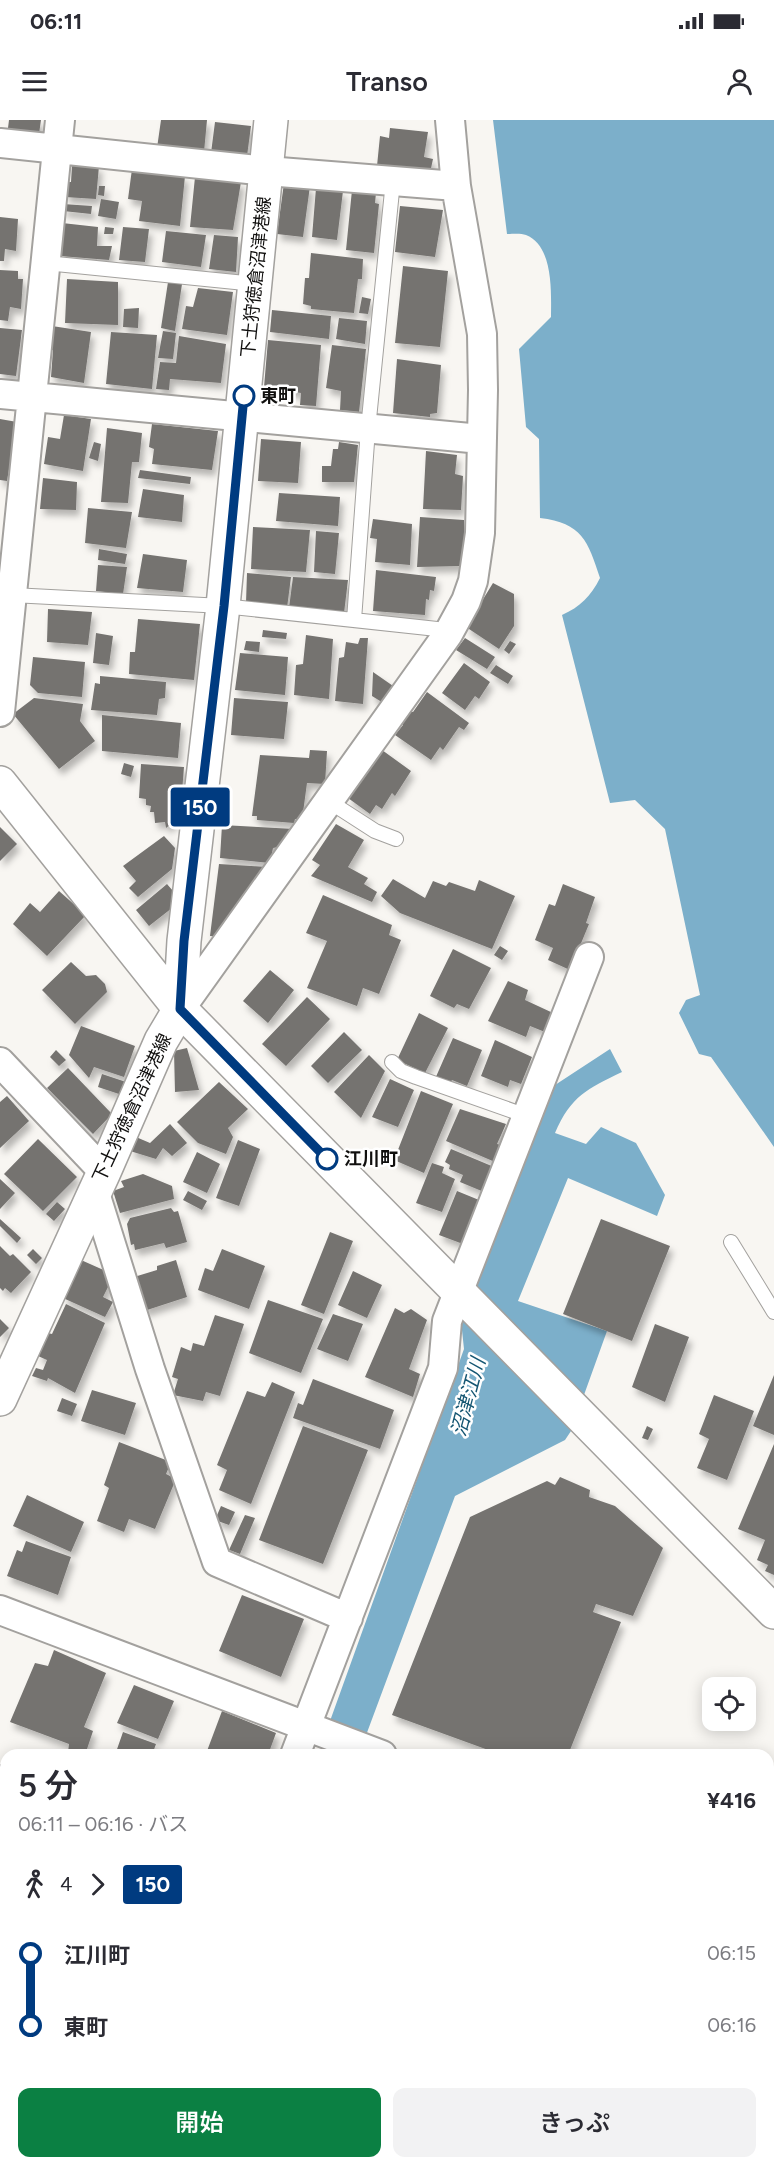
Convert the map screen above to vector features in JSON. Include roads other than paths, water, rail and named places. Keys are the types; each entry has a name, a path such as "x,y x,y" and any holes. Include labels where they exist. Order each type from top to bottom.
{"main road":[{"name":"下土狩徳倉沼津港線","path":"0,1398 160,1041 180,1009 184,941 224,606 271,120"},
{"path":"0,783 180,1009 774,1612"}],"street":[{"path":"0,712 60,120"},
{"path":"180,1009 448,634 466,601 473,581 480,533 482,334 456,186 450,120"},
{"path":"0,143 267,171 456,186"},
{"path":"0,394 481,439"},
{"path":"297,1749 443,1368 447,1321 588,957"},
{"path":"0,1062 99,1181 150,1369 217,1562 348,1618"},
{"path":"0,1610 366,1749"}],"lane":[{"path":"354,620 368,429 393,181"},
{"path":"46,263 255,284"},
{"path":"12,595 224,606 436,629 448,634"},
{"path":"330,802 375,831 396,839"},
{"path":"392,1062 401,1071 416,1077 527,1116"},
{"path":"731,1242 774,1312"}],"water":[{"path":"493,120 774,120 774,1147 711,1057 699,1054 679,1013 686,1000 700,995 665,829 635,800 610,803 562,615 584,600 600,578 587,544 574,529 554,520 540,518 539,439 526,427 519,349 551,317 549,272 542,249 535,241 524,234 507,234"},
{"name":"沼津江川","path":"610,1049 622,1072 581,1095 567,1110 555,1133 586,1144 601,1127 636,1143 665,1195 657,1216 568,1178 518,1301 607,1331 571,1431 565,1440 455,1496 365,1738 321,1746 464,1349 461,1321 543,1108 555,1085"}],"place":[{"name":"東町","path":"244,396"},
{"name":"江川町","path":"327,1159"}]}
